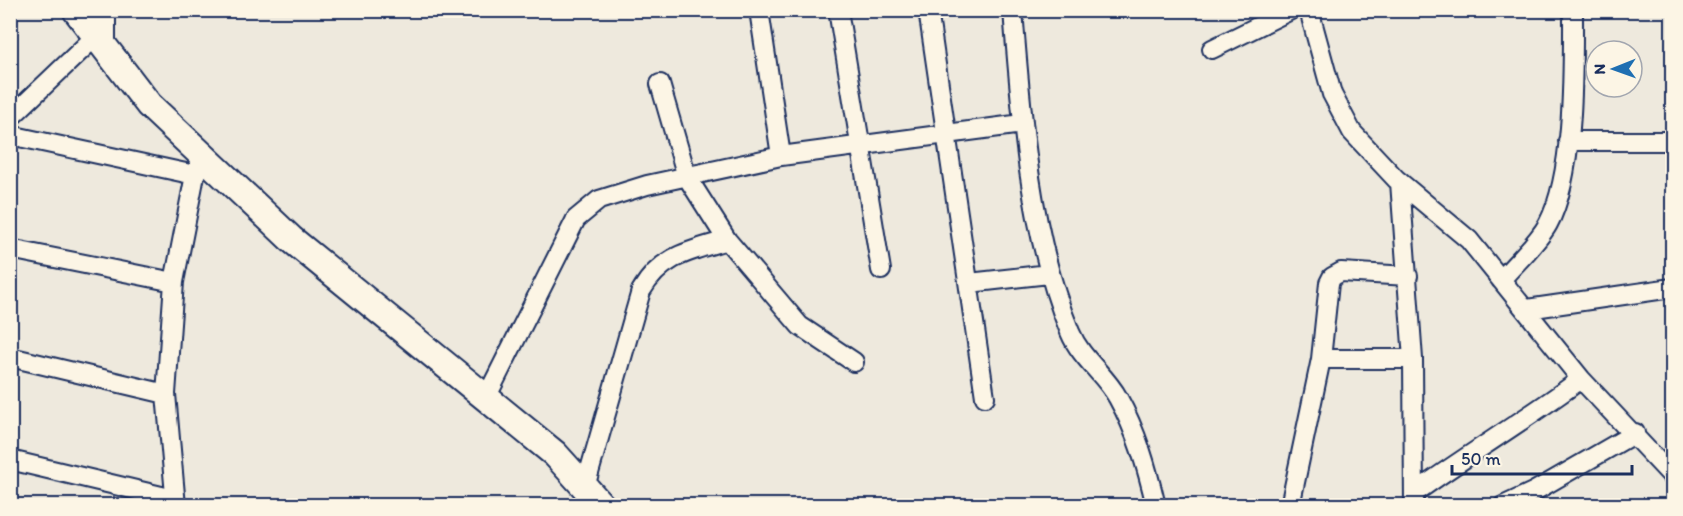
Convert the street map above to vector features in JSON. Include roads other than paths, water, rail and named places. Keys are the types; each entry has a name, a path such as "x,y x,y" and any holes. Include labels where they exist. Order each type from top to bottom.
{"main road":[{"path":"76,10 148,105 199,165 555,454 602,506"}],"street":[{"path":"10,118 101,43 106,10"},
{"path":"759,10 781,156"},
{"path":"838,10 858,145 881,270"},
{"path":"928,10 948,132 985,397"},
{"path":"1013,10 1022,124 1049,274 1071,334 1085,359 1118,396 1141,447 1156,506"},
{"path":"1212,49 1291,10"},
{"path":"1309,10 1332,94 1353,132 1400,182 1468,240 1527,309 1581,379 1672,476"},
{"path":"1501,280 1548,224 1560,191 1568,141 1574,68 1573,10"},
{"path":"660,84 687,177 727,240 800,326 854,362"},
{"path":"486,398 576,219 599,200 781,156 948,132 1022,124"},
{"path":"10,135 199,165 174,282 166,394 175,502 10,460"},
{"path":"1568,141 1672,141"},
{"path":"1400,182 1413,359 1415,499"},
{"path":"585,487 641,291 651,273 675,256 727,240"},
{"path":"10,249 174,282"},
{"path":"1290,506 1321,359 1332,277 1341,272 1408,276"},
{"path":"969,283 1049,274"},
{"path":"1527,309 1672,288"},
{"path":"10,357 166,394"},
{"path":"1321,359 1413,359"},
{"path":"1415,499 1460,460 1522,423 1581,379"},
{"path":"1503,506 1533,492 1635,434"}]}
